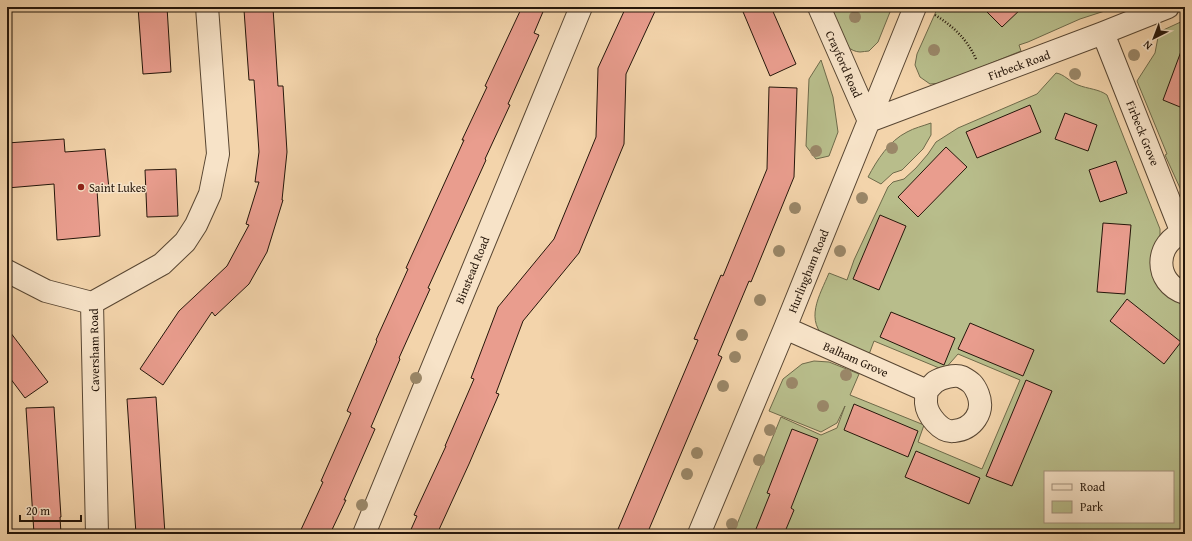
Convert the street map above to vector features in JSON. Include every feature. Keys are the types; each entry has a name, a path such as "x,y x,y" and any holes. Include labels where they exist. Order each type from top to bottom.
{"street":[{"name":"Caversham Road","path":"98,534 92,303 162,264 185,242 196,225 210,194 218,154 207,7"},
{"name":"Binstead Road","path":"364,534 580,7"},
{"name":"Crayford Road","path":"819,7 869,121"},
{"name":"Firbeck Road","path":"869,121 1168,7"},
{"name":"Hurlingham Road","path":"699,534 869,121 923,10"},
{"name":"Firbeck Grove","path":"1103,33 1184,232 1168,243 1160,259 1163,275 1170,285 1185,293"},
{"path":"7,271 46,291 92,303"},
{"name":"Balham Grove","path":"785,328 926,391"}],"path":[{"path":"923,10 948,23 962,36 973,53 984,77"}],"green space":[{"path":"830,7 892,7 878,42 869,51 860,52 848,47 843,41"},
{"path":"938,7 1117,7 1080,19 1019,45 1021,51 942,83 930,84 920,77 915,65 917,54"},
{"path":"1185,20 1185,199 1165,155 1167,154 1137,81 1155,53 1159,32"},
{"path":"821,60 833,97 838,132 829,156 816,159 806,146 809,79"},
{"path":"1056,73 1078,85 1100,91 1107,95 1160,229 1160,236 1157,242 1185,303 1185,534 733,534 781,417 821,435 837,428 845,406 837,423 821,432 769,411 783,379 802,364 814,361 829,362 859,374 850,395 924,425 918,442 982,469 1020,380 958,354 944,370 874,341 868,357 841,347 828,340 820,333 816,325 815,316 818,299 829,273 847,280 854,260 888,187 893,182 904,179 916,168 936,142 958,128 1037,94"},
{"path":"931,123 931,135 923,149 902,170 893,173 881,184 868,177 875,164 895,140 910,131"}],"building":[{"path":"138,7 167,7 171,72 143,74"},
{"path":"522,7 545,7 534,33 539,35 508,104 510,105 485,159 486,160 428,288 430,289 399,358 400,359 371,427 375,429 344,500 346,500 330,534 299,534 323,482 321,481 351,413 347,411 377,341 376,340 408,269 406,268 464,140 462,140 487,87 485,86"},
{"path":"626,7 657,7 626,74 624,144 579,253 523,321 496,393 499,394 437,534 409,534 417,516 414,515 446,446 474,379 471,378 498,307 554,239 580,176 596,137 598,68"},
{"path":"741,7 771,7 796,64 770,76"},
{"path":"982,7 1023,7 1002,27"},
{"path":"273,8 278,86 283,86 287,152 283,200 267,252 249,284 215,316 212,312 163,385 140,369 179,311 227,266 249,225 246,224 259,182 255,182 259,152 254,80 249,80 244,10"},
{"path":"1183,46 1185,47 1185,109 1163,100"},
{"path":"769,87 797,88 794,177 751,282 749,281 718,355 722,357 647,534 616,534 698,340 694,339 721,275 723,276 767,169"},
{"path":"1030,105 1041,132 977,158 966,132"},
{"path":"1065,113 1097,125 1088,151 1055,139"},
{"name":"Saint Lukes","path":"64,139 65,152 105,149 109,189 97,190 100,236 57,240 54,184 7,188 7,143"},
{"path":"946,147 967,167 918,217 898,197"},
{"path":"1116,161 1127,193 1100,202 1089,170"},
{"path":"176,169 178,216 147,217 145,170"},
{"path":"880,215 906,226 879,290 853,279"},
{"path":"1103,223 1131,225 1125,294 1097,292"},
{"path":"1127,299 1181,342 1164,364 1110,321"},
{"path":"891,312 955,338 944,365 880,337"},
{"path":"970,323 1034,350 1023,376 958,349"},
{"path":"7,328 48,382 25,398 7,374"},
{"path":"1026,380 1052,391 1012,486 986,476"},
{"path":"156,397 165,534 136,534 127,399"},
{"path":"854,404 918,431 908,457 844,430"},
{"path":"54,407 61,534 34,534 26,408"},
{"path":"792,429 818,439 791,508 794,510 784,534 754,534 770,494 767,493"},
{"path":"916,451 980,478 969,504 905,477"}],"place":[{"name":"Saint Lukes","path":"81,187"}]}
